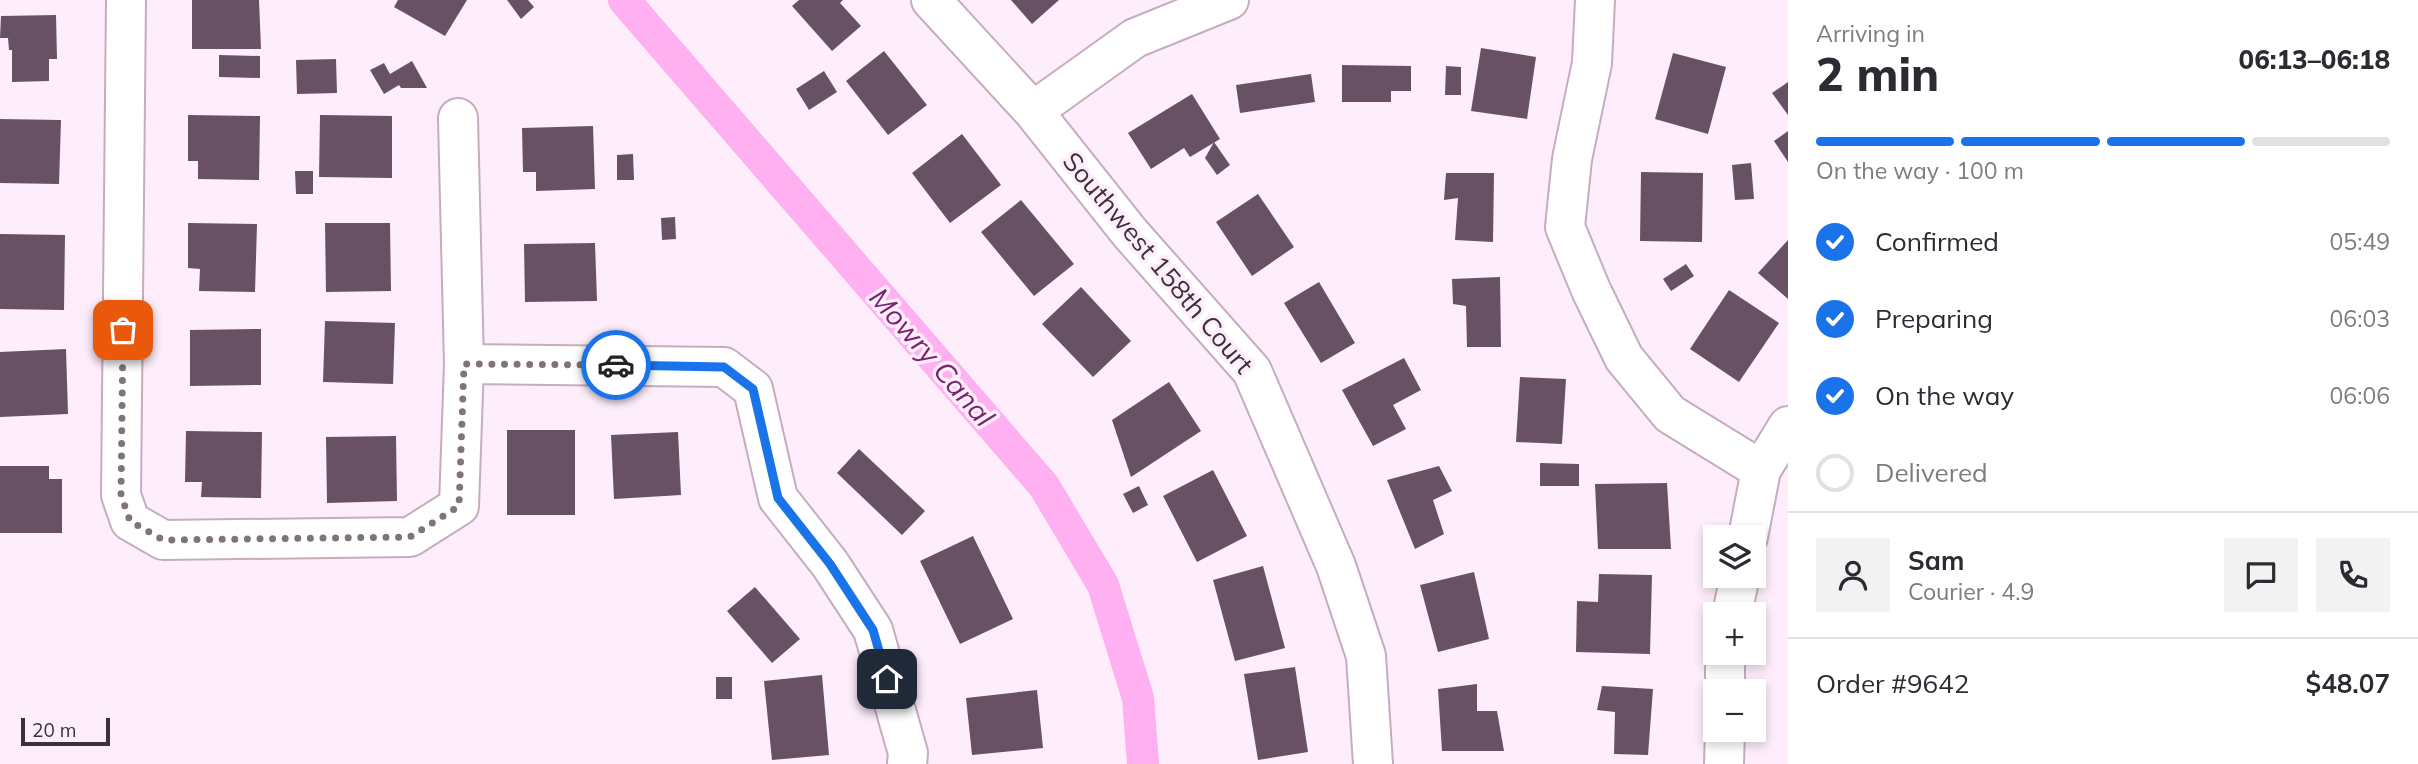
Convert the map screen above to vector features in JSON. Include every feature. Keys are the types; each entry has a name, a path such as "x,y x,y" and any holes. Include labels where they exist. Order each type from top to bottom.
{"street":[{"path":"126,0 121,495 130,521 163,540 410,537 459,506 464,364 458,118"},
{"name":"Southwest 158th Court","path":"931,0 1033,110 1130,233 1252,371 1336,566 1366,656 1374,764"},
{"path":"1033,110 1135,38 1229,0"},
{"path":"1595,0 1592,63 1572,159 1565,227 1591,290 1624,358 1670,414 1761,470"},
{"path":"464,364 724,367 753,389 778,498 830,564 873,630 908,753 906,764"},
{"path":"1750,525 1761,470 1788,426"},
{"path":"1724,764 1725,742"}],"building":[{"path":"192,0 259,0 261,49 192,49"},
{"path":"398,0 467,0 445,36 394,7"},
{"path":"507,0 528,0 534,7 521,19"},
{"path":"799,0 843,0 840,3 861,26 832,51 792,6"},
{"path":"1011,0 1059,0 1032,24"},
{"path":"56,15 57,59 49,59 49,81 12,82 12,50 9,50 8,38 0,38 1,16"},
{"path":"1481,48 1536,57 1527,119 1471,111"},
{"path":"884,51 927,105 888,135 846,81"},
{"path":"1673,53 1726,67 1708,134 1655,119"},
{"path":"219,55 260,56 260,78 219,77"},
{"path":"336,59 337,93 297,94 296,60"},
{"path":"412,61 427,88 401,88 399,85 384,94 370,70 384,63 390,74"},
{"path":"1342,65 1411,66 1411,91 1391,91 1391,102 1342,102"},
{"path":"1446,66 1461,67 1461,95 1445,95"},
{"path":"824,71 837,92 809,110 796,89"},
{"path":"1311,74 1315,102 1240,113 1236,85"},
{"path":"1788,82 1788,115 1772,93"},
{"path":"1192,94 1220,139 1190,157 1184,148 1151,169 1128,133"},
{"path":"188,115 260,116 259,180 198,179 198,161 188,161"},
{"path":"320,115 392,116 392,178 319,177"},
{"path":"0,119 61,120 59,184 0,183"},
{"path":"593,126 595,189 536,191 536,172 523,172 522,128"},
{"path":"1788,131 1788,162 1774,141"},
{"path":"962,134 1001,185 950,223 912,173"},
{"path":"1214,142 1230,165 1217,175 1205,158"},
{"path":"633,154 634,180 617,180 617,155"},
{"path":"1751,163 1754,199 1735,200 1732,165"},
{"path":"295,171 313,171 313,194 296,194"},
{"path":"1641,172 1703,173 1702,242 1640,241"},
{"path":"1446,173 1494,173 1493,242 1455,240 1458,198 1444,200"},
{"path":"1258,194 1294,247 1252,276 1216,222"},
{"path":"1021,200 1074,264 1034,296 981,232"},
{"path":"675,217 676,239 662,240 661,218"},
{"path":"188,223 257,224 255,292 199,291 200,269 188,268"},
{"path":"325,223 390,223 391,291 326,292"},
{"path":"0,234 65,235 64,310 0,309"},
{"path":"1788,240 1788,299 1758,273"},
{"path":"595,243 597,301 525,302 524,244"},
{"path":"1686,264 1694,276 1671,291 1663,279"},
{"path":"1500,277 1501,347 1467,347 1466,306 1453,304 1452,279"},
{"path":"1319,282 1355,343 1321,363 1284,303"},
{"path":"1081,287 1131,341 1093,377 1042,324"},
{"path":"1729,290 1779,323 1739,382 1690,349"},
{"path":"325,321 395,323 393,384 323,382"},
{"path":"261,329 261,385 190,386 190,330"},
{"path":"66,349 68,414 0,417 0,352"},
{"path":"1404,358 1421,390 1393,405 1406,429 1373,446 1342,390"},
{"path":"1520,377 1566,379 1562,444 1516,442"},
{"path":"1169,382 1201,431 1131,477 1112,420"},
{"path":"507,430 575,430 575,515 507,515"},
{"path":"186,431 262,432 261,498 201,497 202,482 185,482"},
{"path":"678,432 681,495 614,499 611,435"},
{"path":"396,436 397,501 327,503 326,437"},
{"path":"859,449 925,511 902,535 837,473"},
{"path":"1540,463 1579,464 1579,486 1540,486"},
{"path":"0,466 49,466 49,479 62,479 62,533 0,533"},
{"path":"1439,466 1452,491 1433,500 1444,534 1415,549 1387,480"},
{"path":"1213,470 1247,536 1197,562 1163,496"},
{"path":"1667,483 1671,549 1598,549 1595,484"},
{"path":"1139,486 1148,505 1133,513 1123,494"},
{"path":"973,536 1013,619 960,644 920,561"},
{"path":"1263,566 1285,648 1235,661 1213,580"},
{"path":"1474,572 1489,639 1438,652 1420,585"},
{"path":"1599,574 1652,575 1650,654 1576,652 1577,601 1598,602"},
{"path":"755,587 800,639 772,663 727,611"},
{"path":"1295,667 1308,752 1258,760 1244,674"},
{"path":"822,675 829,755 772,760 764,681"},
{"path":"716,677 732,677 732,699 716,699"},
{"path":"1477,684 1477,711 1497,711 1504,751 1442,751 1438,689"},
{"path":"1602,686 1653,689 1648,755 1614,754 1615,712 1597,710"},
{"path":"1037,690 1043,748 972,755 966,698"}],"waterway":[{"name":"Mowry Canal","path":"624,0 1044,486 1103,585 1138,698 1143,764"}],"way so far":[{"path":"123,330 121,495 130,521 163,540 410,537 459,506 464,364 616,365"}],"route":[{"path":"616,365 724,367 753,389 778,498 830,564 873,630 887,679"}]}
